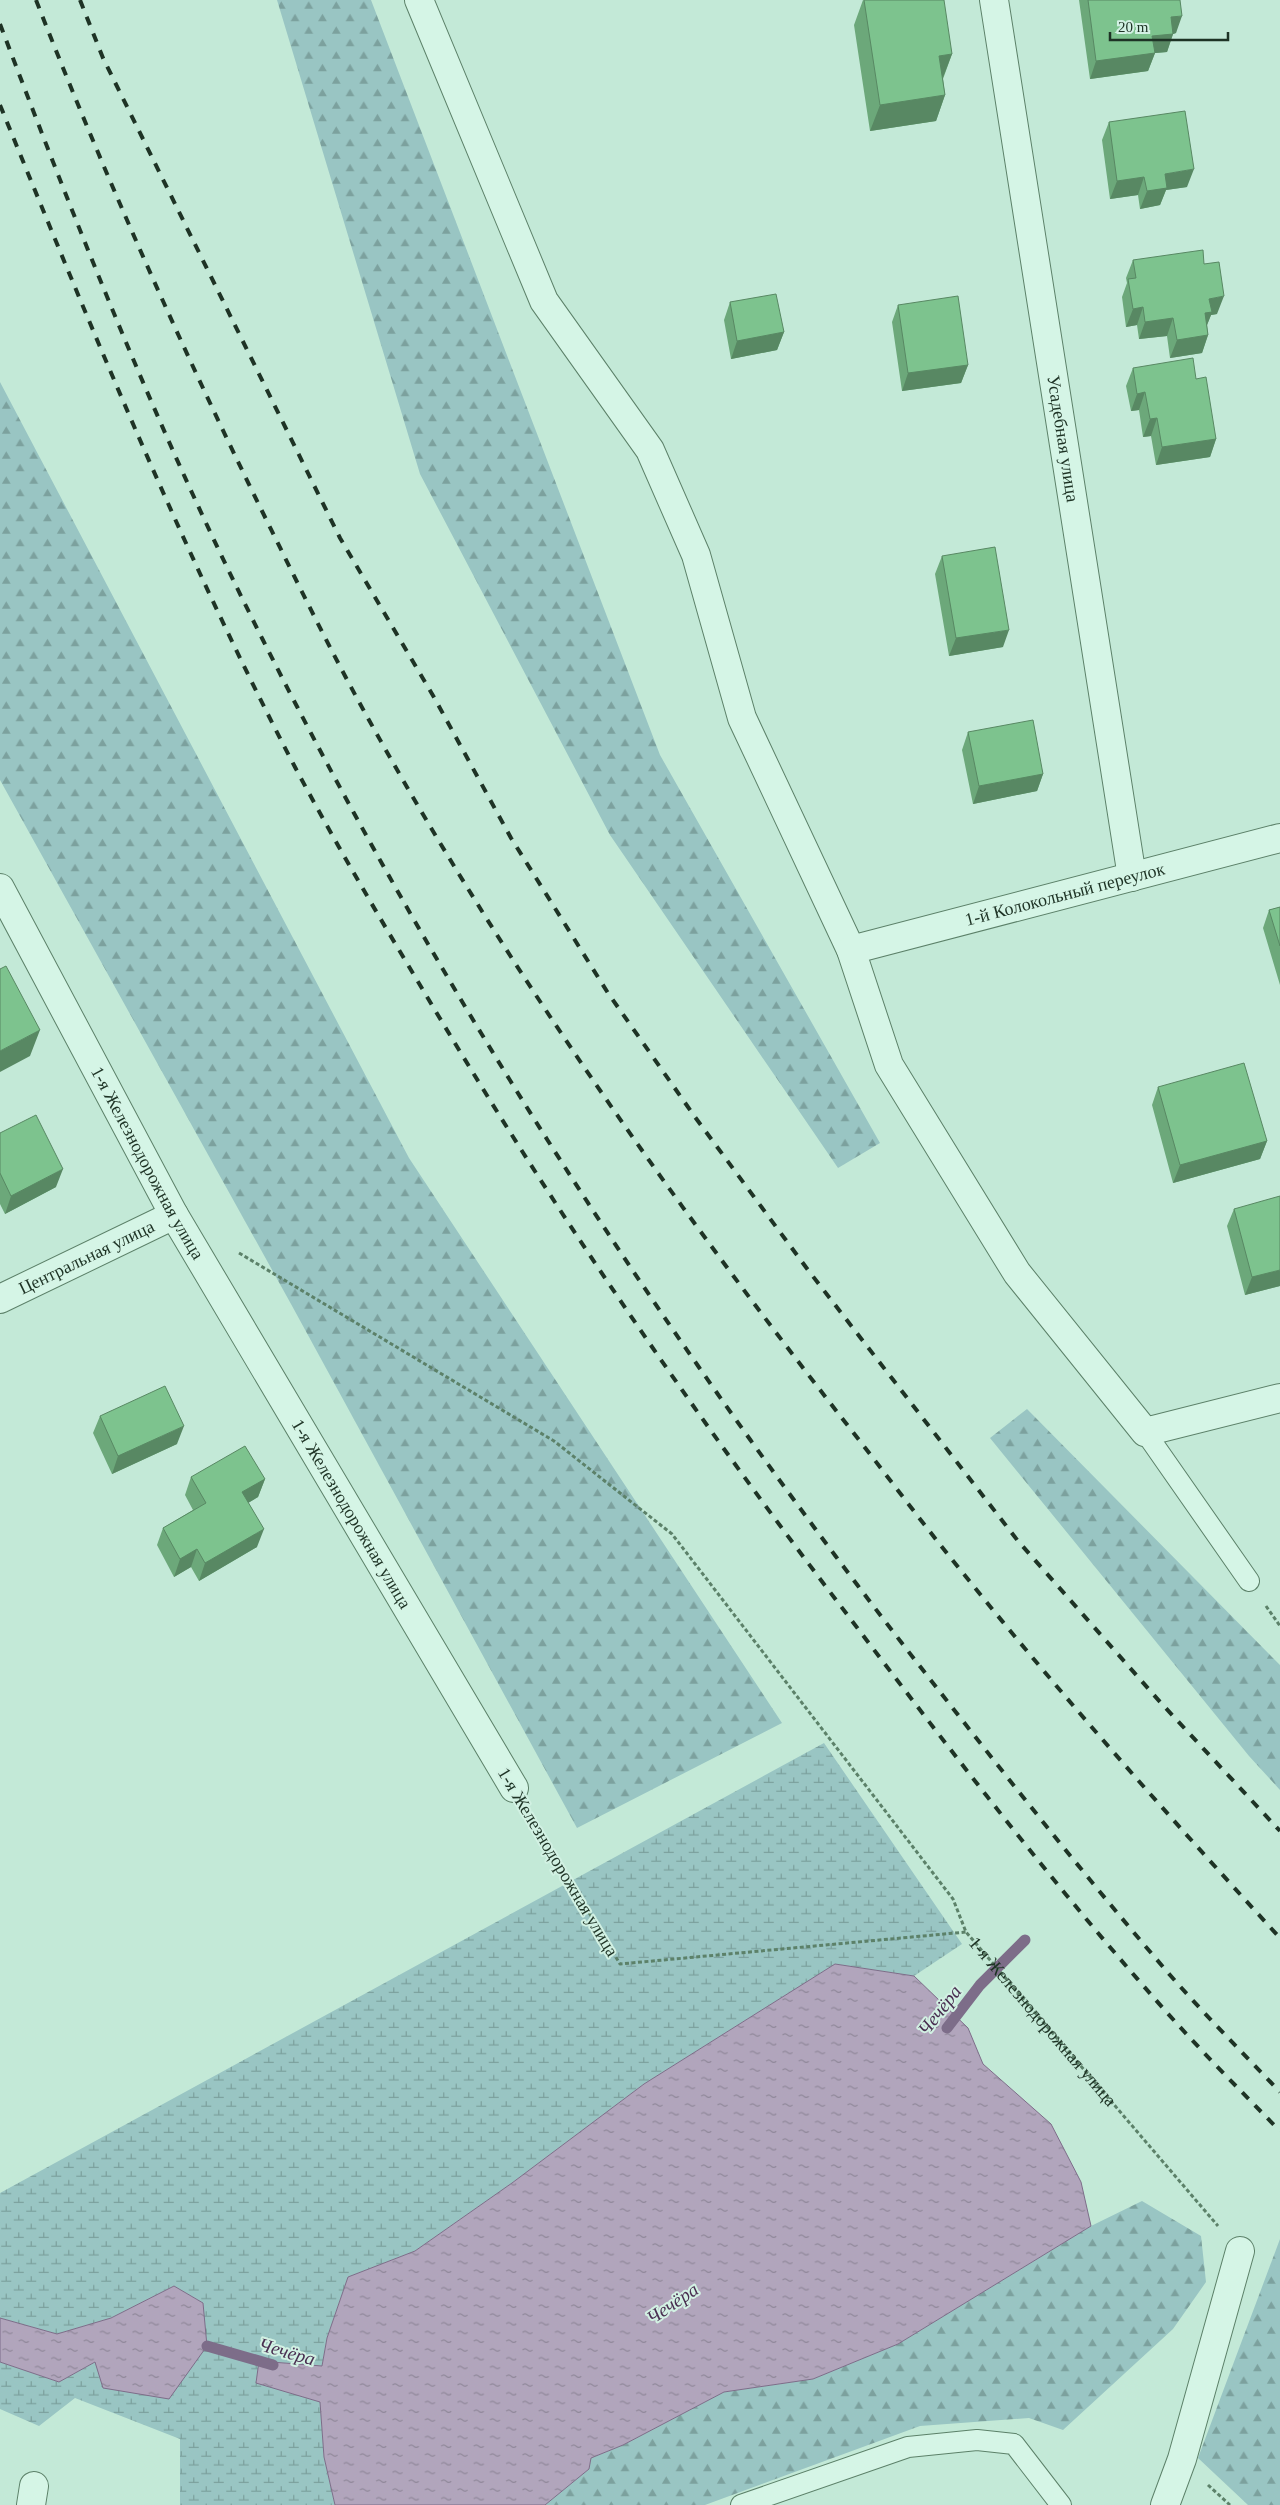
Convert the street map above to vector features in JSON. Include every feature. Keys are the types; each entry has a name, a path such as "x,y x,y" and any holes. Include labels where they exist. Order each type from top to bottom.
{"street":[{"path":"419,0 544,301 650,450 696,555 742,718 851,950 889,1065 1017,1273 1145,1432 1280,1398"},
{"name":"Усадебная улица","path":"994,0 1132,876"},
{"name":"1-й Колокольный переулок","path":"851,950 1280,838"},
{"name":"1-я Железнодорожная улица","path":"0,888 174,1214 514,1788"},
{"name":"Центральная улица","path":"0,1299 174,1214"},
{"path":"1165,2505 1182,2459 1240,2251"}],"lane":[{"path":"1145,1432 1249,1581"},
{"path":"741,2505 908,2447 977,2440 1014,2444 1061,2505"}],"path":[{"path":"233,1250 554,1441 672,1534 953,1899 966,1932"},
{"name":"1-я Железнодорожная улица","path":"514,1788 620,1964 966,1932 1018,1990 1240,2251"}],"green space":[{"path":"277,0 371,0 660,755 880,1143 838,1168 610,835 420,474"},
{"path":"0,382 409,1158 782,1723 577,1828 291,1304 0,780"},
{"path":"1027,1409 1280,1665 1280,1790 1249,1756 990,1438"},
{"path":"824,1743 962,1944 914,1976 835,1964 644,2084 512,2183 415,2251 348,2277 327,2338 322,2366 260,2361 256,2382 320,2402 324,2457 335,2505 180,2505 180,2439 75,2398 39,2426 0,2409 0,2362 59,2382 203,2303 174,2286 111,2318 57,2334 0,2318 0,2193"},
{"path":"1142,2201 1201,2236 1206,2282 1173,2329 1063,2430 1029,2418 920,2426 705,2505 545,2505 589,2469 591,2458 623,2445 724,2392 813,2379 898,2344 1091,2226"},
{"path":"1280,2239 1280,2505 1248,2505 1198,2458"}],"water":[{"path":"835,1964 914,1976 968,2028 983,2064 1051,2124 1081,2182 1091,2226 898,2344 813,2379 724,2392 623,2445 591,2458 589,2469 545,2505 335,2505 324,2457 320,2402 256,2383 259,2361 322,2366 327,2338 348,2277 415,2251 512,2183 644,2084"},
{"path":"174,2286 203,2303 207,2346 169,2399 103,2388 95,2362 59,2382 0,2362 0,2318 57,2334 111,2318"}],"building":[{"path":"864,0 944,0 952,54 939,56 945,95 880,105"},
{"path":"1088,0 1180,0 1182,16 1171,17 1173,34 1152,36 1155,53 1096,61"},
{"path":"1185,111 1194,169 1165,174 1167,188 1147,191 1144,177 1117,181 1109,122"},
{"path":"1203,250 1204,264 1219,262 1224,296 1209,299 1212,312 1205,313 1208,335 1177,340 1173,318 1145,322 1143,307 1133,309 1128,279 1136,278 1133,260"},
{"path":"776,294 784,332 737,341 730,302"},
{"path":"958,296 968,365 908,373 898,305"},
{"path":"1193,358 1196,379 1206,377 1216,439 1162,447 1157,418 1150,419 1145,392 1137,394 1133,368"},
{"path":"995,547 1009,630 956,638 942,556"},
{"path":"1033,720 1043,774 979,786 968,732"},
{"path":"1280,907 1280,946 1269,910"},
{"path":"6,966 40,1030 0,1051 0,969"},
{"path":"1244,1063 1267,1141 1180,1165 1158,1087"},
{"path":"36,1115 63,1169 11,1196 0,1173 0,1133"},
{"path":"1280,1196 1280,1270 1252,1277 1234,1209"},
{"path":"165,1386 184,1426 118,1456 100,1416"},
{"path":"245,1446 265,1479 242,1492 264,1529 205,1563 197,1549 180,1559 163,1528 206,1503 191,1477"}],"waterway":[{"name":"Чечёра","path":"947,2028 980,1985 1025,1940"},
{"name":"Чечёра","path":"207,2346 273,2365"}],"railway":[{"path":"36,0 88,130 144,258 202,385 316,621 359,702 426,820 537,997 656,1170 718,1255 951,1559 1082,1716 1280,1938"},
{"path":"80,0 103,58 340,538 435,699 511,838 608,993 695,1117 808,1270 1018,1541 1161,1703 1280,1831"},
{"path":"0,24 85,243 145,388 244,602 315,742 391,879 470,1015 552,1148 728,1408 820,1535 915,1660 1137,1937 1183,1990 1280,2092"},
{"path":"0,105 140,441 215,607 255,688 296,769 358,880 518,1145 669,1372 775,1519 949,1747 1112,1950 1186,2033 1280,2131"}]}
